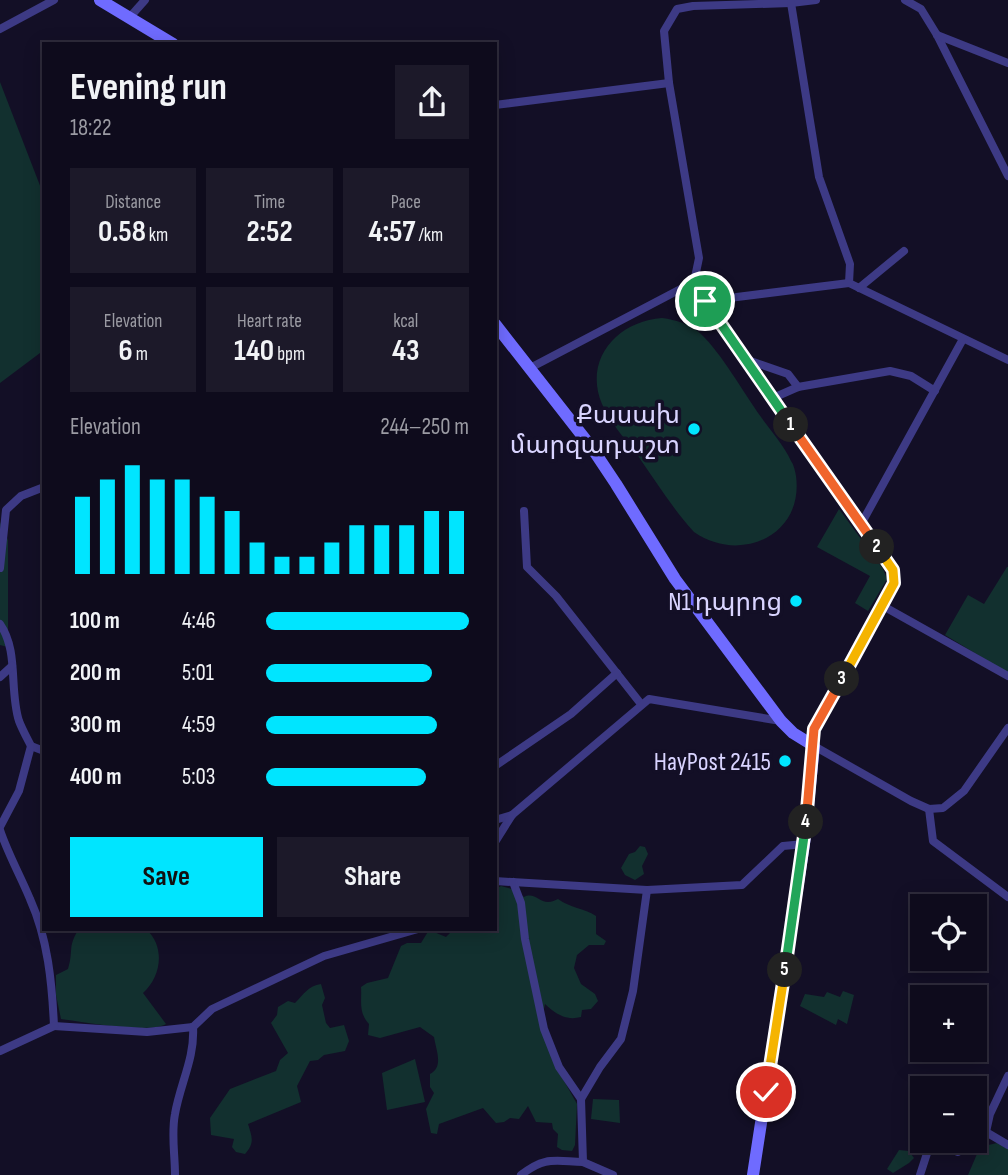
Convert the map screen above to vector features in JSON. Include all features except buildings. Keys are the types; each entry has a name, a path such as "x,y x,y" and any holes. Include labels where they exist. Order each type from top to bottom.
{"street":[{"path":"0,29 54,0"},
{"path":"100,0 170,42"},
{"path":"129,18 145,0"},
{"path":"753,1175 804,844 814,729 883,606 894,583 893,570 860,526 694,282 699,258 669,83 664,31 677,9 816,0"},
{"path":"905,0 921,9 937,35 1008,176"},
{"path":"791,3 819,177 850,264 849,284"},
{"path":"937,35 1008,63"},
{"path":"497,105 669,83"},
{"path":"859,288 904,251"},
{"path":"530,368 694,282"},
{"path":"705,301 849,284 1008,360"},
{"path":"497,327 598,457 675,579 781,721 793,733 929,809 943,808 964,791 1008,728"},
{"path":"860,526 963,339"},
{"path":"746,359 788,374 798,387"},
{"path":"772,398 798,387 890,372 911,376 935,391"},
{"path":"0,568 6,510 20,496 42,488"},
{"path":"524,512 527,567 556,596 641,704"},
{"path":"883,606 1008,676"},
{"path":"0,624 5,631 12,666 19,720 31,746 19,791 0,828 13,865 31,900 42,935 52,978 54,1026"},
{"path":"0,677 12,666"},
{"path":"497,765 571,714 618,673"},
{"path":"497,839 512,815 649,699 781,721"},
{"path":"31,746 42,750"},
{"path":"929,809 933,841 1008,897"},
{"path":"497,819 512,815"},
{"path":"497,881 647,890 742,885 783,846 804,844"},
{"path":"513,882 521,903 525,939 547,1037 559,1067 581,1099"},
{"path":"583,1162 581,1099 600,1066 621,1039 633,991 647,890"},
{"path":"0,1051 54,1026 147,1032 193,1027 212,1009 324,956 411,931"},
{"path":"175,1175 172,1133 194,1044 193,1027"},
{"path":"987,1128 990,1114 1008,1076"},
{"path":"987,1133 1008,1145"},
{"path":"920,1175 927,1153"},
{"path":"521,1175 533,1164 542,1161 583,1162 613,1175"}],"green space":[{"path":"0,82 42,191 42,352 0,383"},
{"name":"Քասախ մարզադաշտ","path":"662,318 688,325 709,342 793,464 796,497 790,515 779,529 765,538 749,544 730,545 712,541 694,532 671,504 602,404 597,388 597,372 608,345 631,326"},
{"path":"839,509 883,569 887,579 868,611 855,603 870,576 817,547"},
{"path":"0,522 8,540 8,647 0,645"},
{"path":"1007,567 1008,673 945,635 968,595 984,604"},
{"path":"640,846 645,847 648,854 642,866 644,874 635,880 625,875 621,868 629,854"},
{"path":"501,886 512,889 524,897 531,896 542,901 558,899 591,913 596,916 596,934 606,941 604,945 589,945 577,955 574,968 581,984 595,994 598,1001 591,1009 582,1010 581,1017 576,1018 562,1016 545,1004 540,1027 559,1072 577,1104 575,1145 572,1151 557,1147 558,1134 552,1123 536,1122 528,1106 519,1119 510,1118 496,1123 483,1108 439,1124 437,1134 431,1133 426,1109 434,1093 430,1087 430,1074 438,1063 434,1037 420,1027 380,1038 368,1035 369,1024 362,1011 361,987 388,978 401,946 421,943 428,931 446,937 452,931 497,931 497,888"},
{"path":"78,931 148,931 156,944 159,962 154,979 143,993 166,1024 132,1028 61,1019 56,995 56,975 68,969"},
{"path":"321,984 325,998 322,1005 326,1023 330,1028 344,1025 349,1041 345,1051 310,1061 297,1086 301,1102 248,1124 250,1146 245,1154 236,1152 232,1147 234,1139 211,1135 210,1118 230,1089 276,1071 280,1060 288,1053 271,1023 277,1015 278,1007 288,1001 295,1003 309,989"},
{"path":"843,991 854,995 847,1024 838,1019 836,1025 800,1006 805,994 824,997 827,992 840,997"},
{"path":"415,1059 425,1102 387,1110 382,1073"},
{"path":"593,1099 619,1100 620,1123 591,1119"},
{"path":"997,1143 1008,1149 1008,1175 968,1175 977,1153 987,1153 987,1145"},
{"path":"899,1150 909,1151 914,1158 893,1173 887,1169"}],"place":[{"name":"Քասախ մարզադաշտ","path":"694,429"},
{"name":"N1 դպրոց","path":"796,601"},
{"name":"HayPost 2415","path":"785,761"}],"route":[{"path":"705,301 893,570 894,583 889,594 814,729 804,844 766,1092"}]}
